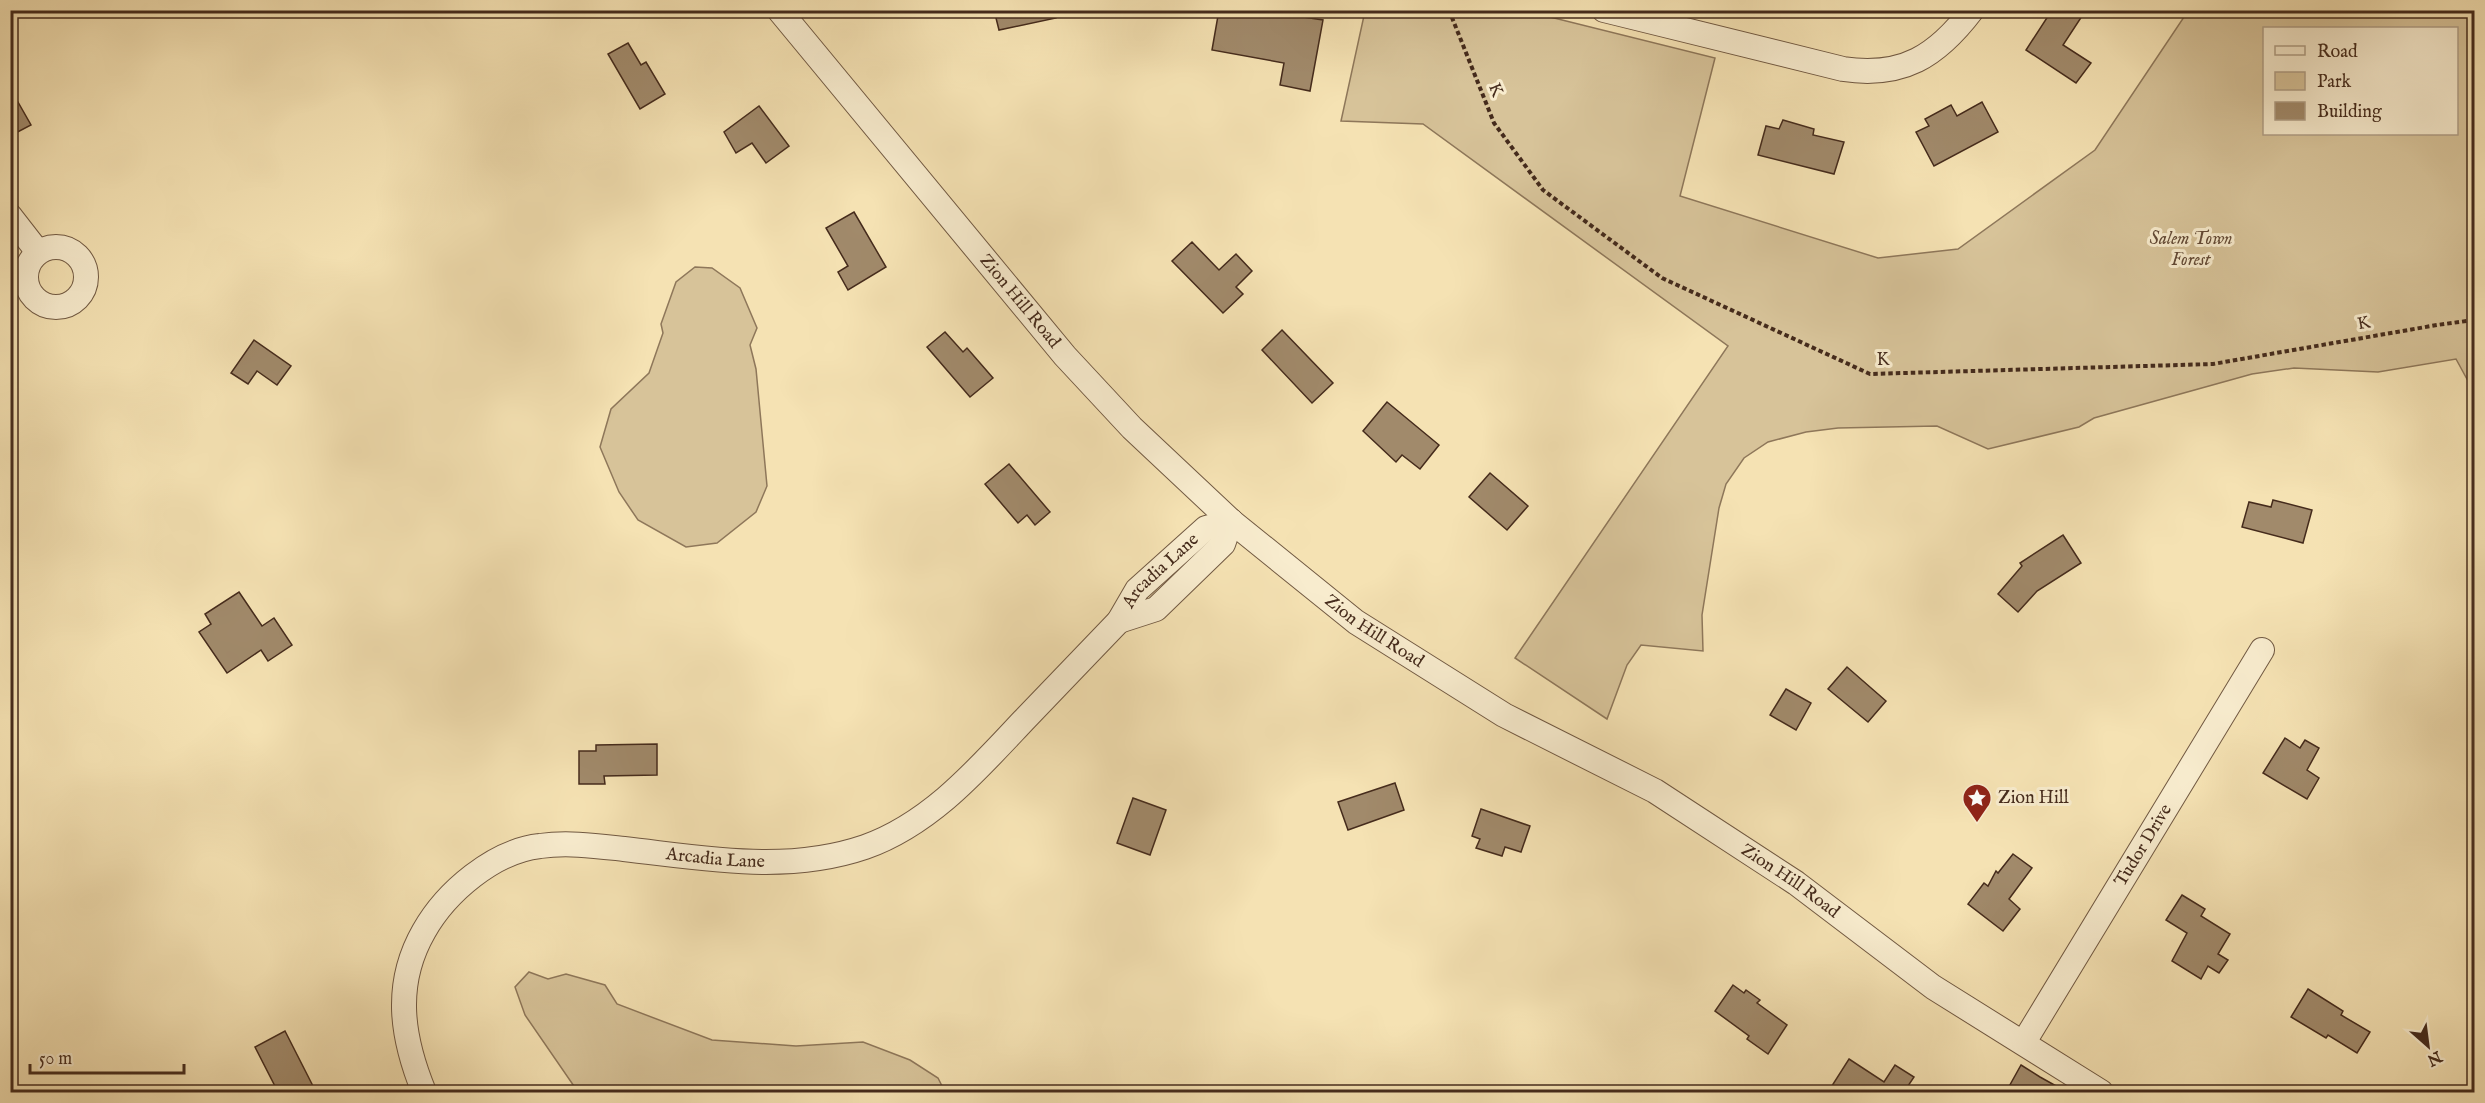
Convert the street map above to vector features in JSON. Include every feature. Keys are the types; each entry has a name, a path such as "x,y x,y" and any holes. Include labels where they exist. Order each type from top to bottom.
{"street":[{"path":"1604,10 1843,69 1877,72 1908,65 1937,49 1972,10"},
{"name":"Zion Hill Road","path":"789,14 1084,378 1132,428 1231,521 1356,622 1504,715 1655,791 1796,883 1933,987 2101,1092"},
{"path":"10,216 38,252"},
{"name":"Arcadia Lane","path":"424,1092 406,1040 403,1013 406,984 414,948 432,917 476,871 539,846 584,845 752,863 794,862 832,856 867,846 929,812 961,787 1119,621 1137,590 1206,528 1231,521"},
{"name":"Tudor Drive","path":"2024,1042 2262,650"}],"path":[{"name":"K","path":"1449,10 1494,123 1543,190 1662,278 1870,374 2213,364 2475,320"}],"green space":[{"name":"Salem Town Forest","path":"1365,11 1526,11 1715,58 1680,196 1878,258 1958,249 2095,150 2188,11 2474,11 2474,392 2456,359 2378,372 2294,368 2252,374 2094,418 2079,427 1988,449 1937,426 1838,428 1806,432 1768,442 1744,458 1726,484 1719,508 1702,615 1703,651 1641,645 1627,665 1607,719 1515,658 1728,346 1423,124 1341,121"},
{"path":"695,267 712,268 740,288 757,328 750,345 756,369 767,486 756,512 717,543 686,547 638,520 619,492 600,447 611,409 649,373 663,333 661,324 676,282"},
{"path":"529,972 548,979 566,974 605,985 617,1004 712,1040 796,1046 863,1042 910,1060 938,1078 945,1092 578,1092 525,1015 515,987"}],"building":[{"path":"994,10 1055,10 1056,18 999,30"},
{"path":"1219,10 1257,10 1323,20 1310,91 1280,85 1284,63 1212,50"},
{"path":"2052,10 2086,10 2063,45 2091,63 2076,83 2026,50"},
{"path":"628,43 641,65 646,62 665,94 640,109 608,54"},
{"path":"10,88 31,125 10,136"},
{"path":"1982,102 1998,132 1934,166 1916,132 1929,126 1925,119 1951,105 1957,116"},
{"path":"759,106 789,146 766,163 752,143 736,153 724,132"},
{"path":"1783,120 1814,129 1813,135 1844,142 1834,174 1758,155 1766,126 1779,129"},
{"path":"854,212 886,267 848,290 838,272 848,266 826,228"},
{"path":"1192,242 1219,270 1236,254 1252,271 1236,287 1243,294 1223,313 1172,261"},
{"path":"1282,330 1333,383 1312,403 1262,350"},
{"path":"945,332 963,352 967,348 993,378 970,397 927,347"},
{"path":"254,340 291,366 277,385 257,371 248,384 231,373"},
{"path":"1387,402 1439,445 1420,469 1402,455 1396,462 1363,431"},
{"path":"1009,464 1050,512 1035,525 1027,515 1018,523 985,484"},
{"path":"1490,473 1528,506 1507,530 1469,497"},
{"path":"2273,500 2312,510 2303,543 2242,527 2249,502 2271,507"},
{"path":"2063,535 2081,563 2037,591 2018,612 1998,594 2022,566 2020,563"},
{"path":"239,592 262,626 274,618 292,645 268,661 261,650 227,673 199,632 211,624 205,614"},
{"path":"1847,667 1886,701 1868,722 1828,689"},
{"path":"1786,689 1811,703 1796,730 1770,715"},
{"path":"2285,738 2300,748 2305,740 2319,748 2307,770 2319,778 2307,799 2263,773"},
{"path":"657,744 657,775 604,776 605,784 579,784 579,751 596,751 596,745"},
{"path":"1395,783 1404,810 1348,830 1338,802"},
{"path":"1133,798 1166,810 1150,855 1117,843"},
{"path":"1481,809 1530,826 1521,852 1505,847 1502,856 1476,848 1480,839 1472,836"},
{"path":"2013,854 2032,868 2009,899 2020,909 2003,931 1968,904 1984,883 1988,886 1996,871 1998,873"},
{"path":"2182,895 2205,909 2201,916 2230,934 2218,954 2228,960 2219,973 2208,966 2201,979 2172,961 2187,933 2166,920"},
{"path":"1733,985 1744,993 1746,990 1760,1000 1757,1003 1787,1025 1768,1054 1747,1039 1749,1036 1715,1011"},
{"path":"2308,989 2343,1011 2341,1015 2370,1032 2357,1053 2328,1035 2326,1038 2291,1017"},
{"path":"285,1031 316,1092 278,1092 255,1047"},
{"path":"1849,1059 1884,1082 1895,1065 1914,1077 1904,1092 1828,1092"},
{"path":"2021,1065 2040,1077 2067,1092 2006,1092"}],"place":[{"name":"Zion Hill","path":"1977,824"}]}
